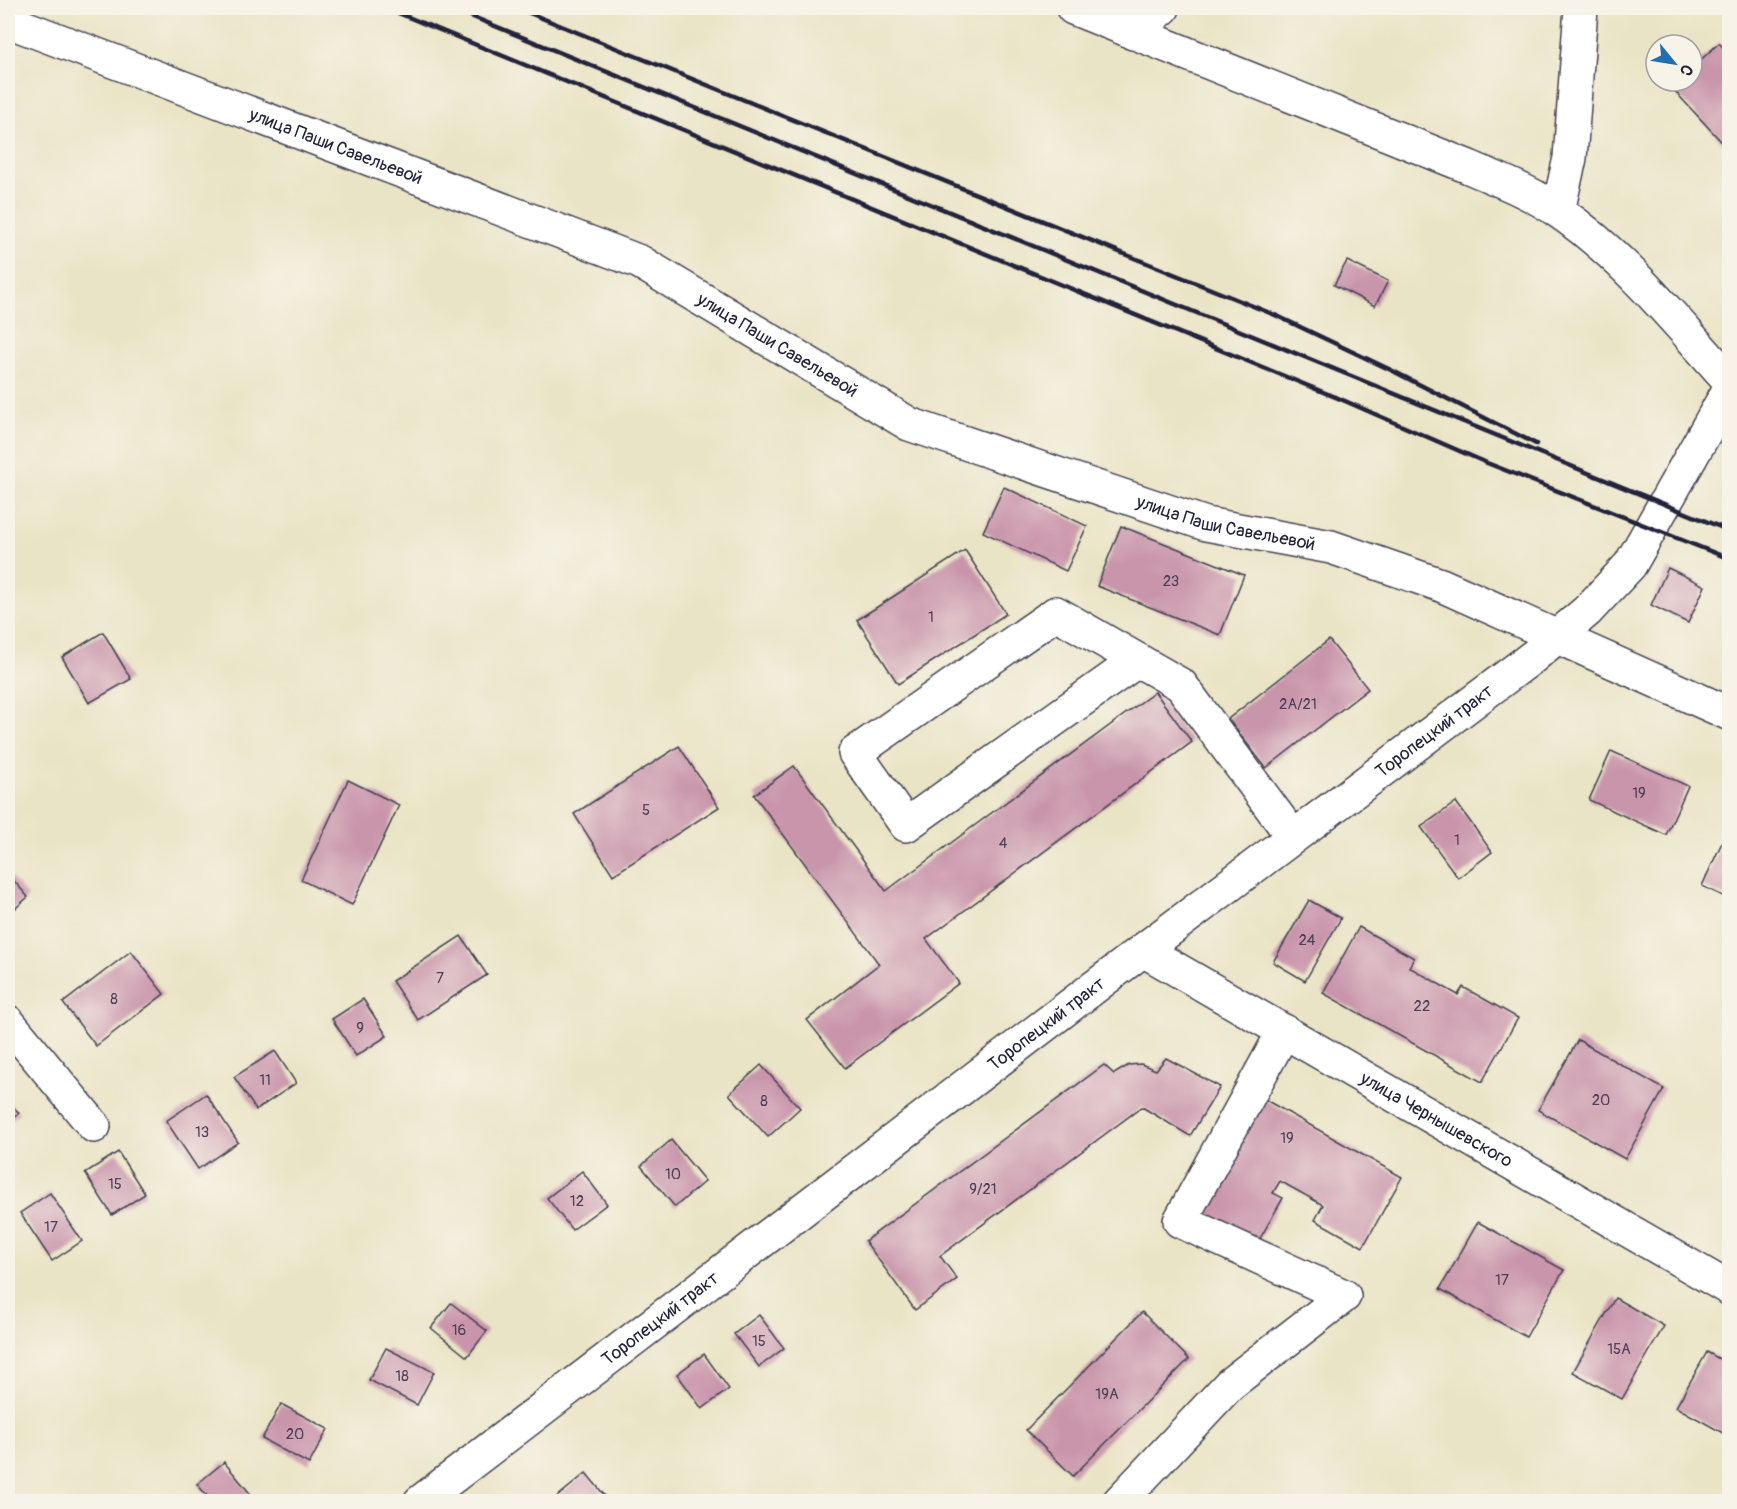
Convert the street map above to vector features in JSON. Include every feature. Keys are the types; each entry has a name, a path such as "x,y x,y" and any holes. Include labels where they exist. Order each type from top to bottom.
{"street":[{"path":"1073,8 1526,192 1558,211 1630,271 1730,381"},
{"path":"1133,33 1163,8"},
{"path":"1558,211 1570,158 1581,8"},
{"name":"улица Паши Савельевой","path":"8,21 640,262 909,424 1206,524 1331,547 1441,585 1730,714"},
{"name":"Торопецкий тракт","path":"420,1502 1143,950 1534,656 1587,611 1630,565 1730,388"},
{"path":"1138,660 906,825 855,753 1056,613 1138,660 1181,685 1293,837"},
{"name":"улица Чернышевского","path":"1143,950 1730,1289"},
{"path":"8,1022 94,1126"},
{"path":"1119,1502 1230,1384 1344,1296 1180,1221 1284,1031"}],"building":[{"path":"1719,43 1730,55 1730,151 1677,93 1704,93 1704,57"},
{"path":"1347,261 1388,281 1375,306 1334,285"},
{"path":"1004,487 1087,526 1066,571 983,532"},
{"path":"1121,526 1244,575 1220,635 1097,586"},
{"path":"965,550 1006,614 898,684 857,620"},
{"path":"1668,568 1705,586 1688,623 1651,605"},
{"path":"103,632 131,679 89,703 62,657"},
{"path":"1329,640 1368,689 1266,768 1228,719"},
{"path":"1155,692 1192,742 926,939 959,983 845,1068 807,1020 879,964 754,795 794,766 886,891"},
{"path":"679,746 719,807 613,875 574,814"},
{"path":"1611,751 1688,786 1666,835 1589,800"},
{"path":"348,780 399,805 352,905 301,880"},
{"path":"1456,802 1492,852 1458,878 1421,827"},
{"path":"1730,825 1730,888 1725,897 1702,886"},
{"path":"8,874 28,897 8,915"},
{"path":"1309,900 1341,918 1305,981 1273,962"},
{"path":"1359,927 1414,958 1409,967 1458,995 1463,987 1518,1018 1482,1082 1323,993"},
{"path":"461,936 487,975 418,1020 392,981"},
{"path":"131,951 164,994 96,1046 63,1003"},
{"path":"363,999 387,1036 356,1056 332,1019"},
{"path":"1578,1040 1664,1089 1625,1159 1538,1110"},
{"path":"275,1051 296,1083 256,1110 234,1077"},
{"path":"1166,1058 1220,1087 1190,1136 1142,1107 940,1256 957,1279 915,1310 865,1241 1104,1065 1114,1074 1129,1065 1141,1064 1156,1070"},
{"path":"761,1065 800,1108 768,1137 729,1094"},
{"path":"206,1094 238,1142 198,1169 166,1121"},
{"path":"1264,1099 1402,1177 1363,1247 1315,1220 1323,1205 1280,1181 1273,1193 1283,1198 1253,1251 1196,1219"},
{"path":"8,1101 19,1113 8,1123"},
{"path":"671,1140 705,1181 675,1207 641,1166"},
{"path":"118,1152 145,1194 112,1215 85,1173"},
{"path":"582,1171 607,1204 572,1230 547,1198"},
{"path":"50,1193 82,1241 52,1261 20,1213"},
{"path":"1478,1222 1564,1270 1526,1337 1440,1289"},
{"path":"1615,1298 1664,1326 1622,1399 1573,1372"},
{"path":"451,1303 487,1331 467,1357 431,1328"},
{"path":"1142,1312 1189,1359 1073,1476 1026,1430"},
{"path":"759,1315 784,1348 759,1367 734,1334"},
{"path":"386,1348 434,1372 417,1405 369,1380"},
{"path":"1707,1352 1730,1365 1730,1437 1676,1407"},
{"path":"704,1354 729,1389 702,1409 677,1374"},
{"path":"281,1404 328,1429 309,1464 262,1439"},
{"path":"224,1462 253,1497 247,1502 212,1502 197,1484"},
{"path":"586,1473 610,1502 551,1502"}],"railway":[{"path":"386,8 1345,401 1487,463 1730,559"},
{"path":"451,8 1730,531"},
{"path":"517,8 1275,315 1393,371 1536,444"}]}
